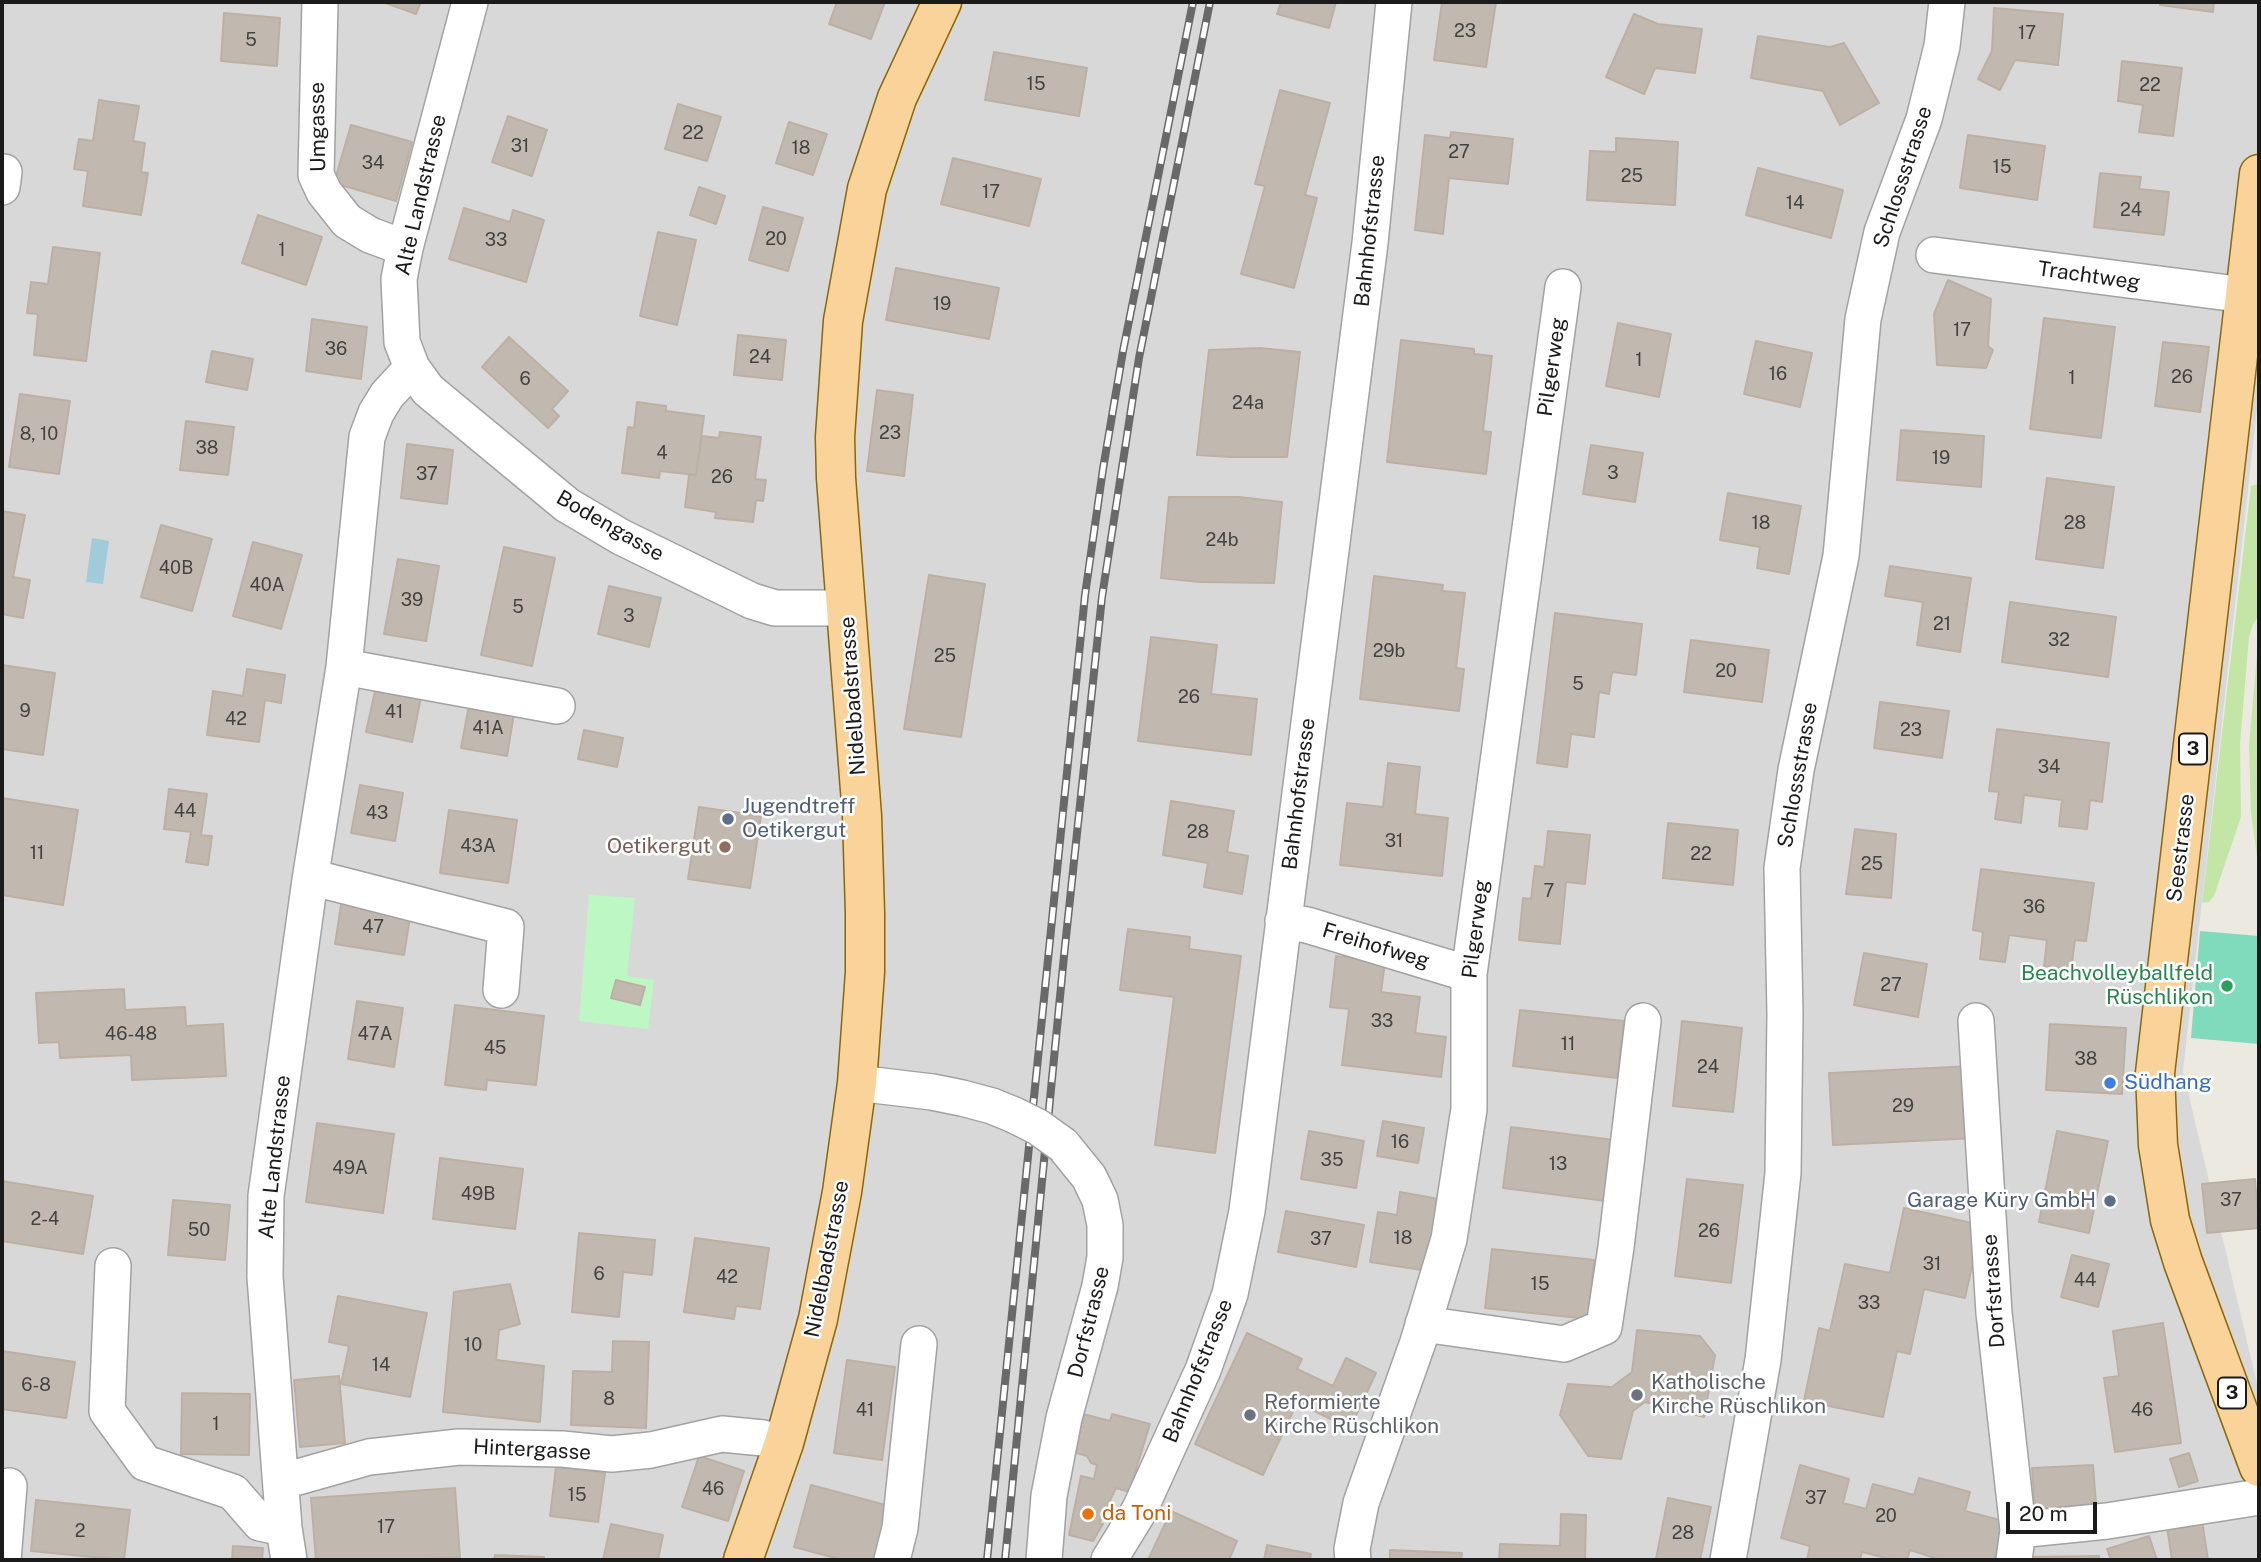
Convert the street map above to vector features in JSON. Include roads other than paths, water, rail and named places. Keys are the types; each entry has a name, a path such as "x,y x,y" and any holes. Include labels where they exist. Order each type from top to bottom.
{"main road":[{"name":"Nidelbadstrasse","path":"743,1560 784,1443 818,1319 842,1192 857,1083 865,972 865,913 862,816 835,437 842,321 867,189 897,98 942,2"},
{"name":"Seestrasse","path":"2259,174 2155,1073 2158,1145 2170,1220 2259,1467"}],"street":[{"name":"Umgasse","path":"320,2 316,175 324,192 347,221 370,235 405,248"},
{"name":"Alte Landstrasse","path":"286,1544 265,1278 266,1196 310,880 344,667 367,437 376,413 387,395 412,368 402,342 399,279 470,2"},
{"name":"Bahnhofstrasse","path":"1110,1560 1139,1511 1203,1370 1230,1294 1248,1211 1370,243 1394,2"},
{"name":"Schlossstrasse","path":"1728,1560 1763,1360 1783,1173 1785,1014 1782,868 1796,770 1841,556 1863,319 1882,232 1924,119 1942,46 1947,2"},
{"name":"Trachtweg","path":"1934,255 2245,295"},
{"name":"Pilgerweg","path":"1353,1560 1352,1549 1362,1503 1449,1239 1469,1110 1469,974 1563,287"},
{"name":"Bodengasse","path":"412,368 428,390 567,505 621,537 751,601 775,608 846,608"},
{"path":"344,667 557,706"},
{"path":"310,880 326,881 506,927 501,990"},
{"name":"Freihofweg","path":"1283,921 1307,925 1469,974"},
{"path":"1423,1324 1564,1344 1604,1327 1643,1021"},
{"name":"Dorfstrasse","path":"1976,1021 1994,1313 2016,1545"},
{"name":"Dorfstrasse","path":"857,1083 942,1094 992,1106 1014,1115 1038,1127 1063,1145 1089,1177 1100,1200 1105,1225 1105,1257 1100,1286 1064,1418 1049,1496 1044,1560"},
{"path":"113,1266 107,1411 145,1463 233,1492 260,1523 286,1544"},
{"path":"892,1560 900,1528 919,1343"},
{"name":"Hintergasse","path":"282,1478 298,1477 369,1457 458,1447 612,1454 651,1450 722,1434 784,1443"},
{"path":"3,1560 9,1486"},
{"path":"2016,1545 2107,1521 2259,1497"}],"water":[{"path":"92,538 109,541 103,584 86,582"}],"railway":[{"path":"987,1560 1085,595 1123,351 1193,2"},
{"path":"1005,1560 1102,597 1139,358 1210,2"}],"place":[{"name":"Jugendtreff Oetikergut","path":"728,819"},
{"name":"Oetikergut","path":"725,847"},
{"name":"Beachvolleyballfeld Rüschlikon","path":"2227,986"},
{"name":"Südhang","path":"2110,1083"},
{"name":"Garage Küry GmbH","path":"2110,1201"},
{"name":"Katholische Kirche Rüschlikon","path":"1637,1395"},
{"name":"Reformierte Kirche Rüschlikon","path":"1250,1415"},
{"name":"da Toni","path":"1088,1514"}]}
